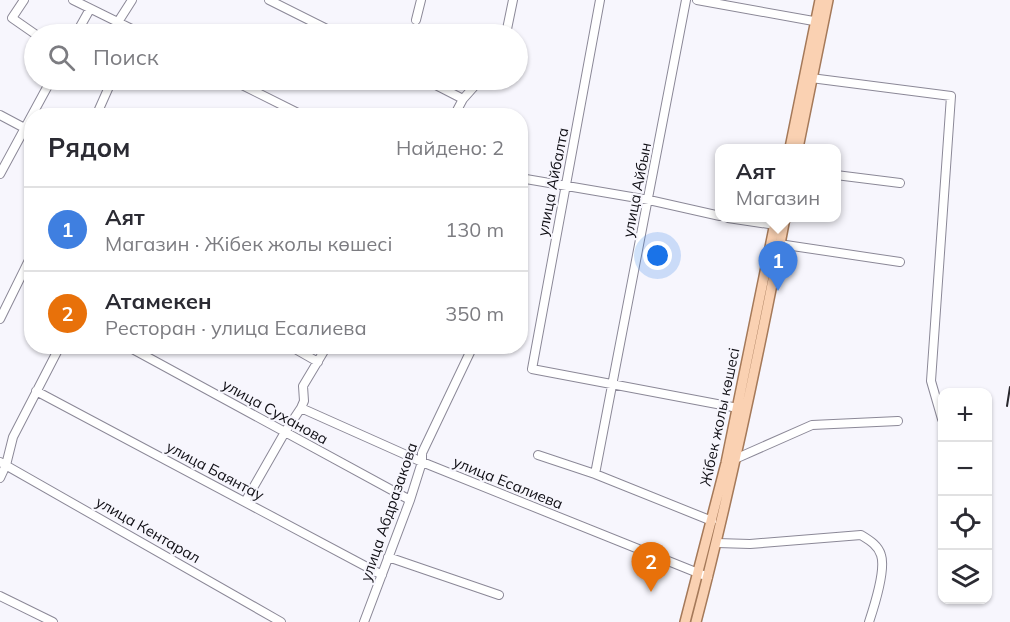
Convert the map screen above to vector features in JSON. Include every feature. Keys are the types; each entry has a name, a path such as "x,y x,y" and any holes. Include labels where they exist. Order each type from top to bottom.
{"main road":[{"path":"799,144 812,78 820,0"},
{"path":"791,144 819,22 828,0"},
{"name":"Жібек жолы көшесі","path":"696,622 712,521 738,408 776,222"},
{"name":"Жібек жолы көшесі","path":"685,622 717,543 783,222"}],"street":[{"path":"24,0 12,18 24,26"},
{"path":"73,0 121,24"},
{"path":"118,22 132,0"},
{"path":"269,0 317,24"},
{"path":"416,20 421,0"},
{"path":"508,24 513,0"},
{"name":"улица Айбалта","path":"600,0 532,369 612,384"},
{"name":"улица Айбын","path":"595,474 686,0"},
{"path":"698,0 819,22"},
{"path":"81,24 90,9"},
{"path":"812,78 951,96 931,381 938,405"},
{"path":"38,108 46,90"},
{"path":"99,108 107,90"},
{"path":"252,90 288,108"},
{"path":"445,90 463,99"},
{"path":"458,108 471,90"},
{"path":"0,115 24,128"},
{"path":"0,174 24,136"},
{"path":"841,176 900,183"},
{"path":"528,179 649,200 715,215"},
{"path":"779,244 900,262"},
{"path":"0,319 24,270"},
{"path":"0,478 13,437 56,354"},
{"name":"улица Суханова","path":"142,354 410,500"},
{"path":"304,354 318,362"},
{"path":"245,502 301,408 304,401 303,386 322,354"},
{"name":"улица Абдразакова","path":"364,622 410,500 422,462 422,453 469,354"},
{"path":"612,384 738,408"},
{"name":"улица Баянтау","path":"36,391 382,575"},
{"name":"улица Есалиева","path":"301,408 422,462 703,575"},
{"path":"735,459 812,424 898,421"},
{"path":"538,455 595,474 712,521"},
{"name":"улица Кентарал","path":"3,464 282,622"},
{"path":"717,543 750,544 861,535 874,543 882,556 878,592 869,622"},
{"path":"388,557 499,595"},
{"path":"0,596 53,622"}],"railway":[{"path":"1007,406 1010,387"}],"place":[{"name":"Аят","path":"778,291"},
{"name":"Атамекен","path":"651,592"}]}
